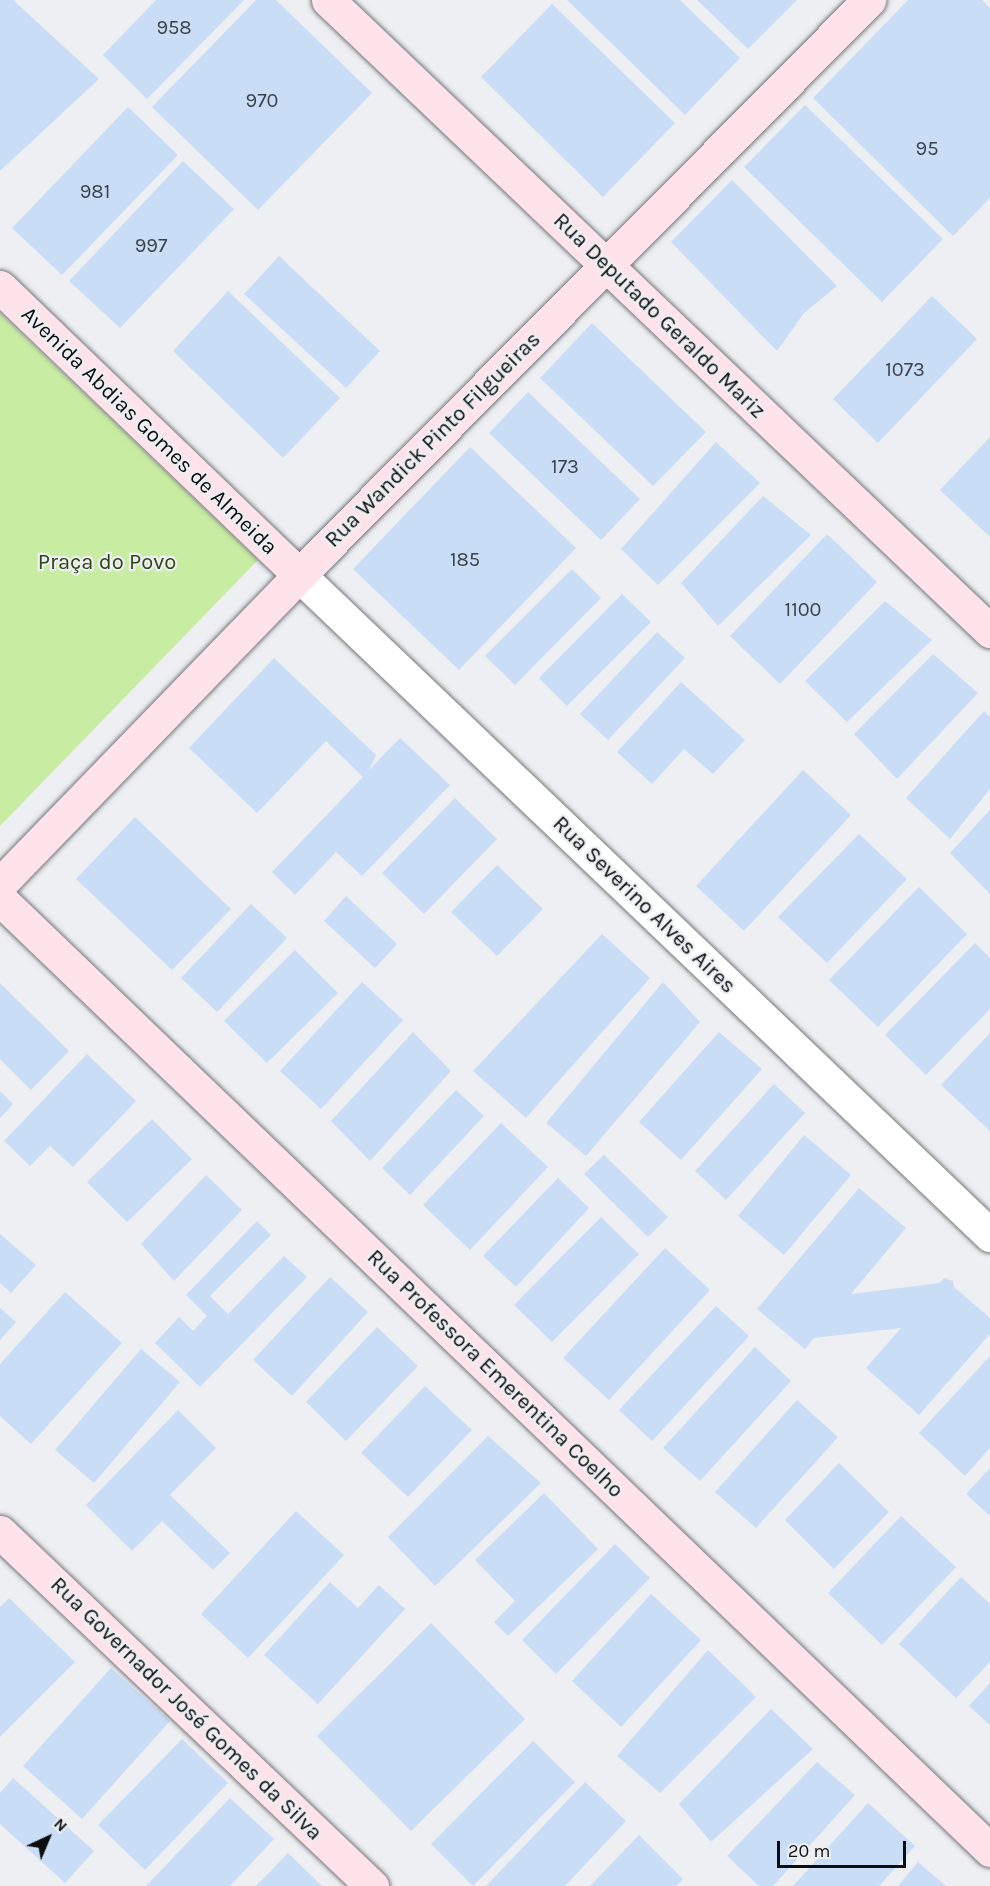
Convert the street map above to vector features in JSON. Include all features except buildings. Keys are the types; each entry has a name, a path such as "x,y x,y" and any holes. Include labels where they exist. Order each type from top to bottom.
{"street":[{"name":"Rua Deputado Geraldo Mariz","path":"328,0 990,631"},
{"name":"Rua Wandick Pinto Filgueiras","path":"0,884 298,574 607,267 869,0"},
{"name":"Avenida Abdias Gomes de Almeida","path":"0,287 298,574"},
{"name":"Rua Severino Alves Aires","path":"298,574 990,1235"},
{"name":"Rua Professora Emerentina Coelho","path":"0,899 990,1850"},
{"name":"Rua Governador José Gomes da Silva","path":"0,1532 372,1886"}],"green space":[{"name":"Praça do Povo","path":"0,313 258,560 0,826"}]}
